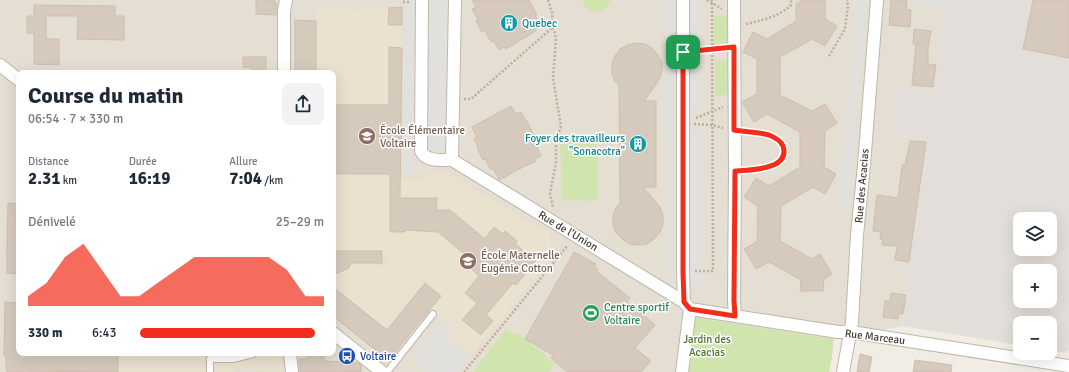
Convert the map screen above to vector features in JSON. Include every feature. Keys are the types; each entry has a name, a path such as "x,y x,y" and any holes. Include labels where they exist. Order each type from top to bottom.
{"street":[{"path":"284,70 284,11 286,0"},
{"name":"Rue de l'Union","path":"422,0 421,151 423,156 428,159 452,160 687,305"},
{"path":"452,160 455,0"},
{"path":"682,372 687,305 683,272 683,0"},
{"path":"734,0 735,316"},
{"name":"Rue des Acacias","path":"843,372 851,332 857,235 877,0"},
{"path":"0,65 16,78"},
{"name":"Rue Marceau","path":"687,305 735,316 838,332 851,332 1069,366"},
{"path":"336,335 382,372"},
{"path":"290,356 292,372"}],"lane":[{"path":"387,372 434,314"},
{"path":"210,372 210,359 233,359 245,356"}],"path":[{"path":"548,0 552,13 553,27 556,38 553,79 561,126 556,141 556,163 550,193 558,224"},
{"path":"683,272 713,271 712,0"},
{"path":"734,27 774,16 786,11 791,5 791,0"},
{"path":"829,56 845,29 848,6 847,0"},
{"path":"453,99 471,98 553,27"},
{"path":"683,52 734,47"},
{"path":"683,123 735,102"},
{"path":"683,123 712,125 768,135 776,138 782,144 784,150 783,157 779,163 770,167 735,171"},
{"path":"464,372 576,236"}],"shaded area":[{"path":"0,0 951,0 943,10 933,87 898,84 926,141 914,235 910,253 902,326 834,339 829,372 0,372"},
{"path":"403,0 415,0 414,173 403,174"},
{"path":"426,0 450,0 449,150 425,150"},
{"path":"665,0 699,0 701,111 689,110 689,129 702,129 701,290 668,292"},
{"path":"857,0 868,0 848,212 838,211"},
{"path":"918,0 951,0 950,10 918,8"},
{"path":"951,0 1069,0 1069,350 1066,353 1057,351 1057,316 1013,316 1013,344 902,326 910,253 914,235 926,141 893,136 898,84 933,87 943,10 950,10"},
{"path":"402,7 400,178 424,179 440,170 551,234 550,258 471,356 447,337 452,329 429,310 392,356 383,356 336,318 336,274 348,268 351,263 374,263 374,266 388,266 388,258 382,257 382,251 336,251 336,70 295,70 295,20 316,21 316,10"},
{"path":"442,321 453,329 447,337 471,356 458,372 429,372 412,358"},
{"path":"46,356 282,356 284,372 234,368 234,372 45,372"}],"green space":[{"path":"582,0 611,0 605,9 596,12 588,9"},
{"path":"730,15 730,45 714,46 714,16"},
{"path":"715,60 731,61 731,91 721,96 715,96"},
{"path":"596,135 598,200 562,201 560,136"},
{"name":"Jardin des Acacias","path":"685,316 833,339 829,372 677,372"},
{"path":"506,329 514,334 517,332 555,364 548,372 473,372"}],"building":[{"path":"256,0 275,0 275,4 277,3 276,15 256,14"},
{"name":"Quebec","path":"472,0 529,0 537,15 535,16 541,26 535,29 536,31 506,49 504,47 499,50 494,41 491,42 485,30 482,32 476,21 478,20 472,9 476,7"},
{"path":"800,0 825,0 825,19 837,26 825,46 812,39 780,57 780,95 812,111 825,104 837,123 825,131 824,167 836,174 825,194 813,187 781,206 780,241 812,259 820,254 832,274 824,279 823,291 800,291 801,280 769,262 756,269 744,249 757,242 758,206 744,197 756,178 769,186 800,167 800,132 767,114 754,122 742,102 757,94 757,59 743,52 753,32 767,39 796,21 796,3 800,3"},
{"path":"891,0 907,0 906,9 911,10 910,27 889,25"},
{"path":"1033,0 1069,0 1069,58 1023,49"},
{"path":"34,5 115,6 115,16 124,16 124,40 77,39 78,16 46,16 46,39 59,39 59,65 34,64 34,33 27,33 27,16 34,16"},
{"path":"402,7 402,25 388,25 389,8"},
{"path":"295,20 316,21 316,70 295,70"},
{"path":"914,29 931,31 928,48 928,64 936,65 933,87 912,85 916,44 913,44"},
{"path":"636,43 645,44 652,48 662,63 662,72 659,80 644,101 656,101 656,187 643,187 660,207 663,216 663,224 660,232 654,239 647,244 638,245 630,244 622,239 616,233 613,225 613,216 620,203 619,86 612,73 612,64 620,49"},
{"path":"389,47 402,48 400,198 437,198 436,210 450,210 485,239 494,227 503,234 505,231 517,241 515,244 536,261 516,285 513,283 486,315 493,321 481,335 462,320 477,303 465,293 479,276 465,263 469,258 438,232 405,230 405,232 390,232 390,174 336,174 336,105 389,105"},
{"path":"243,57 266,57 266,70 252,70 252,68 243,67"},
{"path":"511,106 516,114 521,112 527,121 538,144 536,145 541,156 535,159 536,161 499,180 493,168 491,170 485,159 483,160 477,148 478,147 474,138 477,137 472,127"},
{"path":"910,141 926,142 909,262 895,260 897,246 882,245 883,239 880,239 881,232 873,231 877,195 898,198 902,165 905,165"},
{"path":"8,203 16,204 16,274 7,273"},
{"path":"336,251 382,251 382,263 351,263 349,268 336,274"},
{"name":"Centre sportif Voltaire","path":"574,252 596,264 594,267 598,269 596,271 630,298 627,301 655,325 635,348 651,361 641,372 567,372 551,358 553,355 525,339"},
{"path":"425,283 441,296 392,356 383,356 336,318 336,289 387,330"},
{"path":"891,293 906,295 903,314 899,313 898,319 883,317 885,301 890,301"},
{"path":"5,302 16,303 16,356 118,356 118,372 7,372 6,356 4,356"},
{"path":"860,354 872,357 869,372 857,372"},
{"path":"308,356 324,356 324,361 359,363 361,365 361,372 300,372 299,359 307,359"},
{"path":"915,360 952,365 951,372 913,372"}],"place":[{"name":"Quebec","path":"509,23"},
{"name":"École Élémentaire Voltaire","path":"367,136"},
{"name":"Foyer des travailleurs \"Sonacotra\"","path":"638,144"},
{"name":"École Maternelle Eugénie Cotton","path":"468,261"},
{"name":"Centre sportif Voltaire","path":"591,313"},
{"name":"Voltaire","path":"347,356"}],"route":[{"path":"734,47 734,130 768,135 776,138 782,144 784,150 783,157 779,163 770,167 735,171 735,316 690,309 684,302 683,52 734,47"}]}
